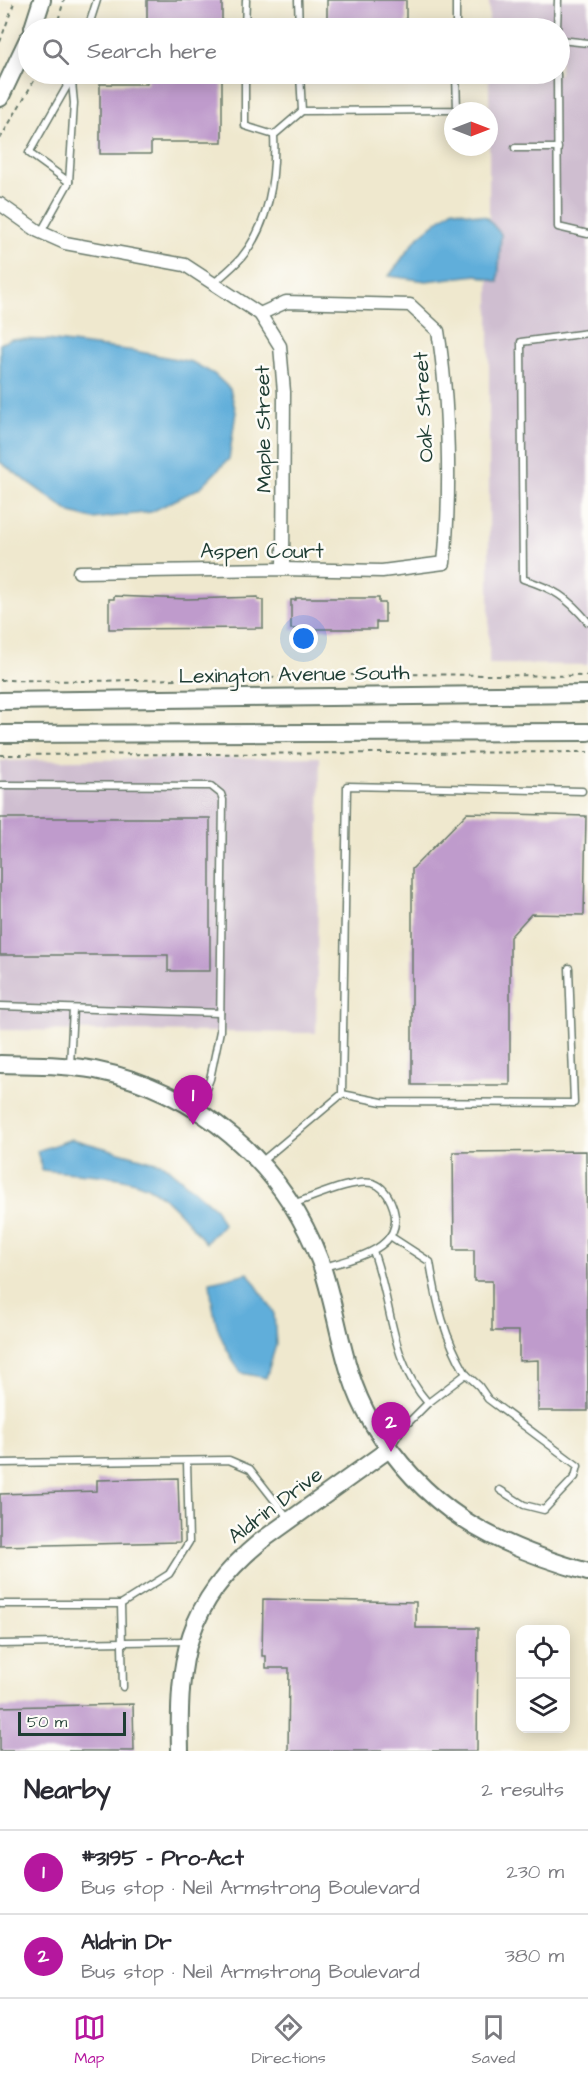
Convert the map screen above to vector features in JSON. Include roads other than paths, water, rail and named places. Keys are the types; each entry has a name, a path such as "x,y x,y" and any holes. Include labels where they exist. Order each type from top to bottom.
{"street":[{"path":"36,18 42,0"},
{"path":"0,98 18,60"},
{"name":"Maple Street","path":"0,204 41,233 72,245 185,265 260,314 280,346 284,393 283,569"},
{"name":"Oak Street","path":"260,314 286,302 410,305 438,330 443,363 446,460 447,532 444,564"},
{"name":"Aspen Court","path":"80,572 283,569 382,571 444,564"},
{"name":"Lexington Avenue South","path":"0,701 485,693 588,694"},
{"path":"0,734 588,732"},
{"path":"0,1064 70,1066 144,1084 197,1110 233,1136 260,1163 292,1204 310,1239 322,1268 342,1351 354,1385 389,1449 432,1496 485,1534 544,1560 588,1572"},
{"name":"Aldrin Drive","path":"180,1751 180,1682 189,1641 200,1613 226,1573 242,1556 389,1449"}],"lane":[{"path":"91,18 97,0"},
{"path":"245,18 246,0"},
{"path":"298,0 299,18"},
{"path":"456,0 456,18"},
{"path":"557,18 558,0"},
{"path":"570,41 588,43"},
{"path":"69,182 29,153 71,84"},
{"path":"41,233 69,182 74,103 72,84"},
{"path":"245,84 245,126 274,135"},
{"path":"301,84 302,111"},
{"path":"274,135 302,111 457,110 456,84"},
{"path":"557,84 558,227 588,234"},
{"path":"213,284 241,258 256,236 267,207 275,160 274,135"},
{"path":"515,148 558,148"},
{"path":"588,333 520,342 523,579 543,585 569,599 588,622"},
{"path":"0,785 211,786 220,794 223,812 220,1031 210,1079 197,1110"},
{"path":"260,1163 342,1095 347,786 582,790"},
{"path":"342,1095 382,1102 573,1104 569,968"},
{"path":"0,1006 220,1013"},
{"path":"70,1066 73,1009"},
{"path":"292,1204 350,1185 372,1183 386,1192 394,1208 394,1227 386,1243 373,1251 322,1268"},
{"path":"390,1236 430,1262 440,1318 450,1346 466,1374 479,1386 488,1399 578,1466 575,1477 544,1510 524,1504 500,1490"},
{"path":"373,1251 403,1364 413,1385 428,1403"},
{"path":"389,1449 401,1430 428,1403 466,1374"},
{"path":"0,1462 229,1460 250,1468 290,1520"},
{"path":"0,1604 122,1604 170,1574 189,1542 187,1461"},
{"path":"122,1604 123,1687"},
{"path":"0,1644 189,1641"}],"water":[{"path":"453,209 486,217 501,234 498,282 477,275 426,281 389,276 417,238"},
{"path":"11,339 47,340 135,351 192,362 214,374 230,389 236,412 229,459 200,488 151,512 93,519 71,513 0,462 0,344"},
{"path":"72,1139 163,1164 215,1208 223,1224 206,1243 168,1201 142,1184 114,1177 42,1170 37,1151"},
{"path":"248,1273 274,1312 276,1345 266,1378 241,1373 222,1340 213,1308 210,1282"}],"place":[{"name":"#3195 - Pro-Act","path":"193,1125"},
{"name":"Aldrin Dr","path":"391,1452"}]}
